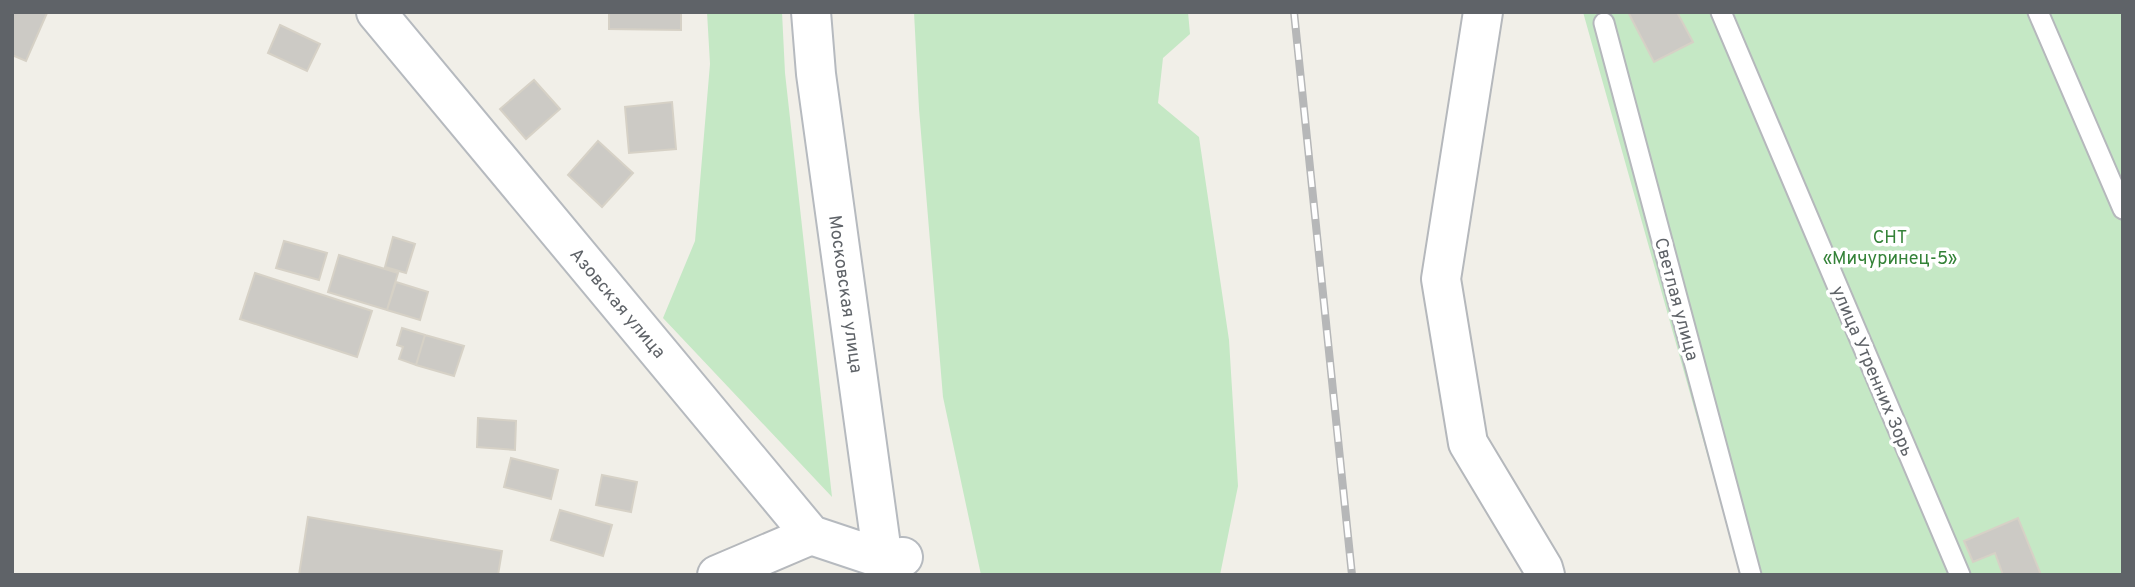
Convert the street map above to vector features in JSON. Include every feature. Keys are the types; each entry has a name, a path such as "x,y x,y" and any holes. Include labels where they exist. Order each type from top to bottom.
{"street":[{"name":"Азовская улица","path":"376,12 811,535"},
{"name":"Московская улица","path":"811,12 816,74 894,566"},
{"name":"Московская улица","path":"831,12 894,566"},
{"path":"1485,14 1441,279 1468,443 1544,568 1545,575"},
{"path":"717,575 811,535 894,566"}],"lane":[{"name":"улица Утренних Зорь","path":"1721,12 1961,575"},
{"path":"2038,12 2123,209"},
{"name":"Светлая улица","path":"1604,23 1751,575"}],"green space":[{"path":"707,12 782,12 785,73 832,497 663,318 695,241 710,64"},
{"path":"914,12 1188,12 1190,34 1163,58 1158,103 1199,137 1229,340 1238,486 1220,575 981,575 943,397 919,109"},
{"name":"СНТ «Мичуринец-5»","path":"1583,12 2123,12 2123,575 1741,575"}],"building":[{"path":"12,12 47,13 26,61 12,55"},
{"path":"609,12 681,12 681,30 609,29"},
{"path":"1628,12 1677,12 1693,42 1654,62"},
{"path":"280,25 320,44 307,71 268,53"},
{"path":"534,80 560,109 526,139 500,109"},
{"path":"672,102 676,149 629,153 625,107"},
{"path":"598,141 633,173 602,207 568,175"},
{"path":"393,237 415,244 406,273 385,267"},
{"path":"284,241 327,253 319,280 276,268"},
{"path":"339,255 398,273 387,310 328,292"},
{"path":"255,273 372,311 357,357 240,319"},
{"path":"396,282 428,292 420,320 387,310"},
{"path":"402,328 425,335 416,365 399,359 403,347 397,345"},
{"path":"425,335 464,346 454,376 416,365"},
{"path":"478,418 516,421 515,450 477,447"},
{"path":"511,458 558,470 551,499 504,487"},
{"path":"602,475 637,482 631,512 596,505"},
{"path":"560,510 612,525 603,556 551,540"},
{"path":"308,517 502,551 498,575 299,575"},
{"path":"2018,518 2041,575 2003,575 1995,553 1973,562 1964,541"}],"railway":[{"path":"1294,12 1352,575"}]}
